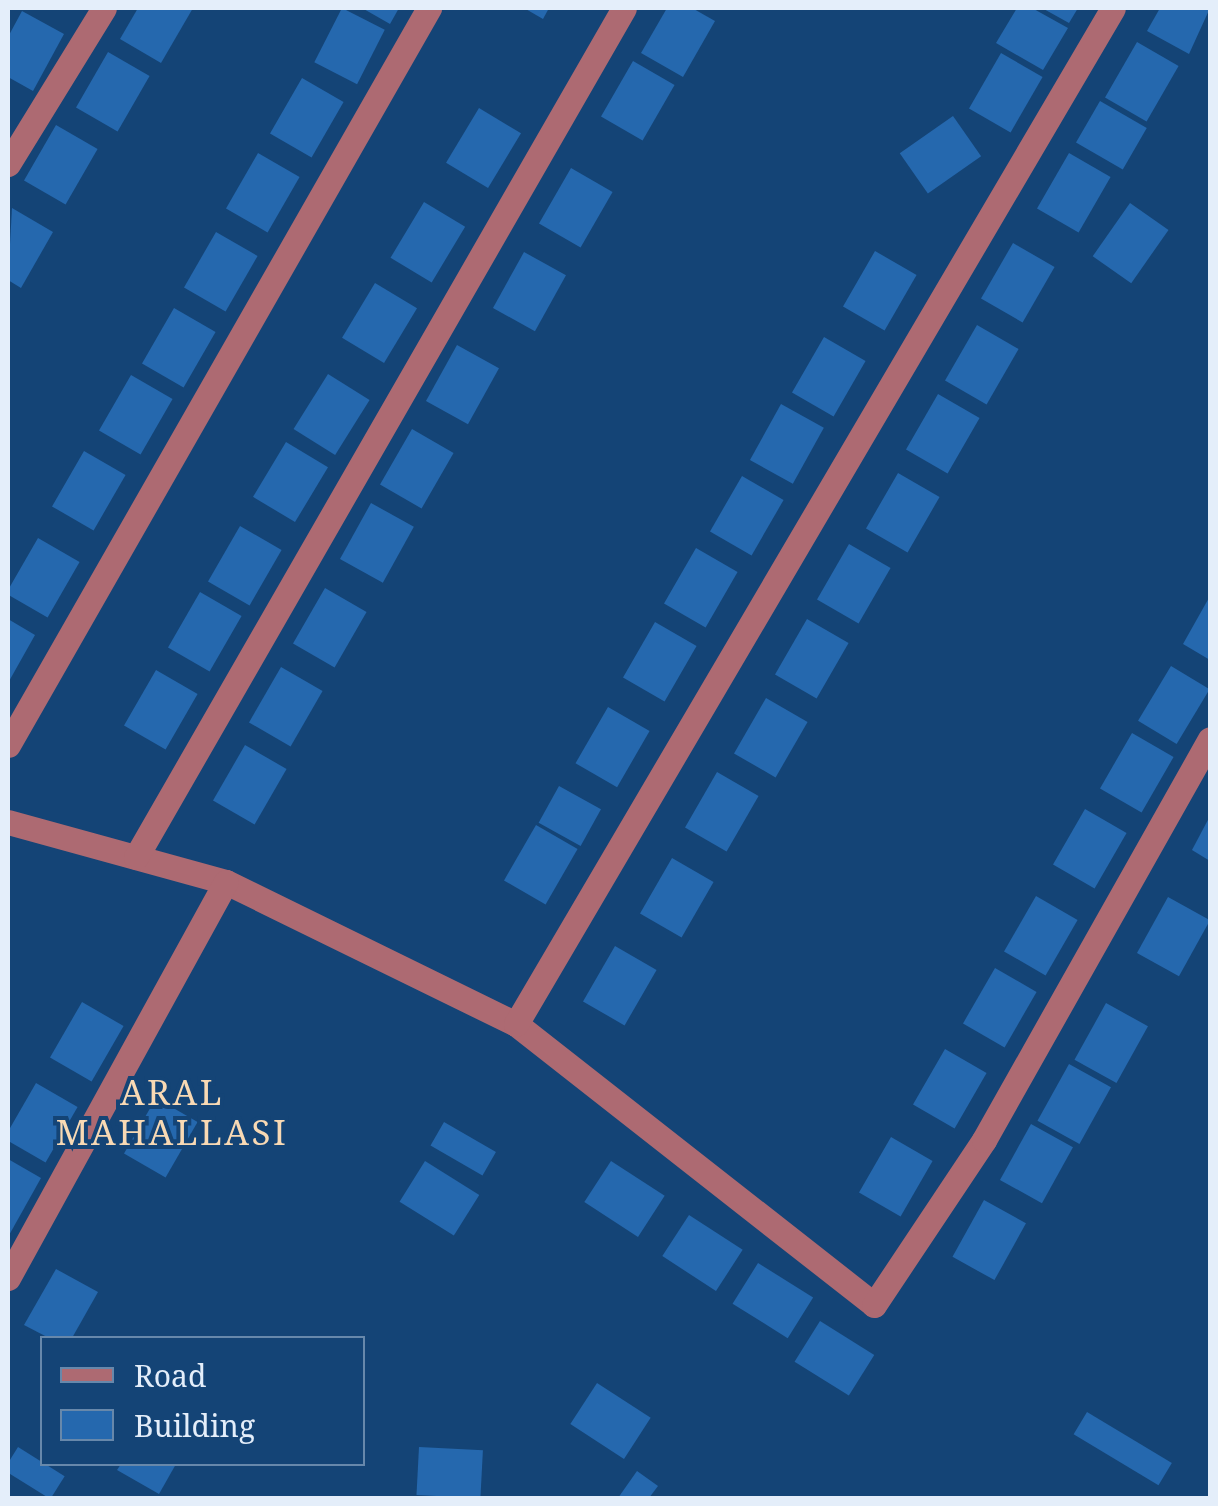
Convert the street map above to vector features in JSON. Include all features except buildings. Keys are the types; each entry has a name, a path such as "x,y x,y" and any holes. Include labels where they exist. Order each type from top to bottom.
{"street":[{"path":"8,164 104,8"},
{"path":"8,745 429,8"},
{"path":"136,856 624,8"},
{"path":"516,1024 1113,8"},
{"path":"8,822 226,882 516,1024 874,1305 984,1140 1210,739"},
{"path":"8,1278 226,882"}],"district":[{"name":"ARAL MAHALLASI","path":"172,1112"}]}
